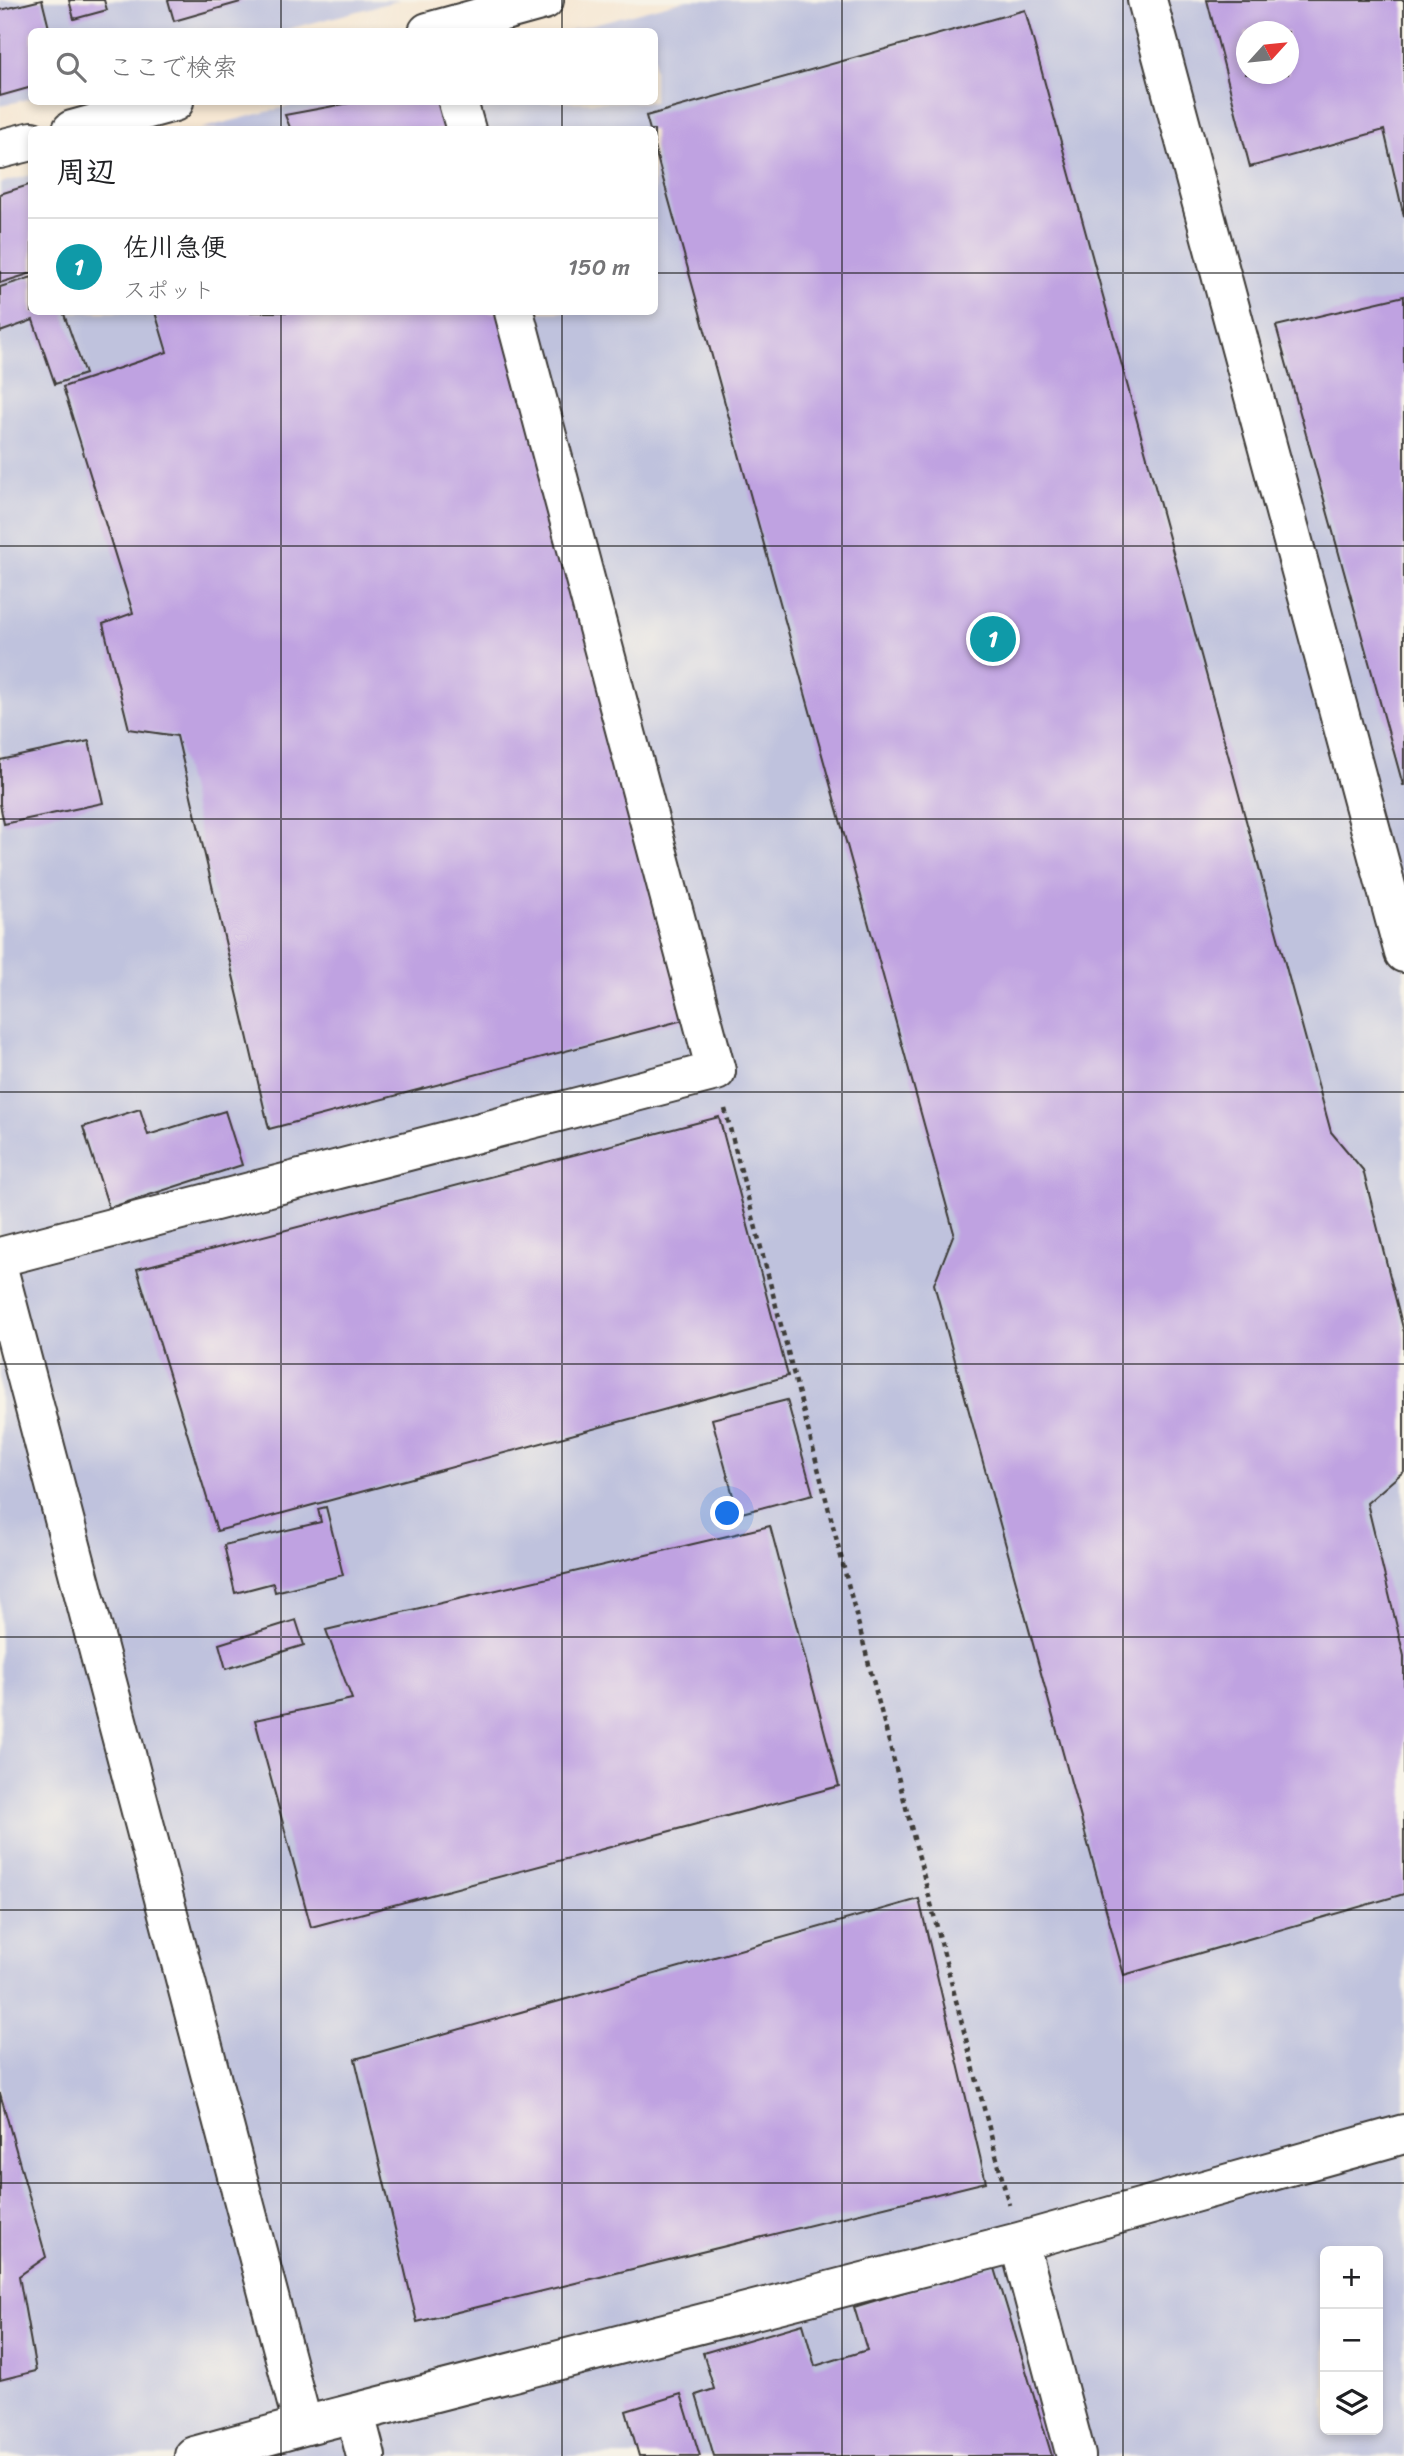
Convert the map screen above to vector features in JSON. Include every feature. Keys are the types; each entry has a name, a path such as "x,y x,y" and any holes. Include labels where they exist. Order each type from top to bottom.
{"street":[{"path":"435,23 544,0"},
{"path":"1147,0 1404,953"},
{"path":"87,126 163,105"},
{"path":"459,105 465,126"},
{"path":"0,149 28,142"},
{"path":"0,1257 716,1071 515,315"},
{"path":"0,1276 303,2426"},
{"path":"194,2456 1019,2242 1404,2134"},
{"path":"1019,2242 1076,2456"},
{"path":"355,2414 366,2456"}],"path":[{"path":"716,1071 1019,2242"}],"shaded area":[{"path":"0,0 400,0 293,28 28,28 28,99 0,106"},
{"path":"685,0 1404,0 1404,2456 0,2456 0,183 28,176 28,315 658,315 658,126 212,126 293,105 658,105 658,28 578,28"}],"building":[{"path":"42,0 49,28 28,28 28,88 0,96 0,10"},
{"path":"69,0 104,0 107,10 74,19"},
{"path":"168,0 244,0 244,1 174,21"},
{"path":"1207,0 1404,0 1404,217 1384,130 1250,167"},
{"path":"1025,10 1331,1132 1363,1170 1404,1332 1404,1471 1367,1503 1404,1656 1404,1894 1124,1975 934,1284 954,1233 658,160 658,126 649,126 646,116"},
{"path":"339,105 447,105 452,126 289,126 285,115"},
{"path":"28,185 28,274 0,283 0,194"},
{"path":"28,278 28,315 64,315 85,374 55,384 33,320 0,332 0,287"},
{"path":"1404,296 1404,785 1403,785 1276,326"},
{"path":"156,315 503,315 691,1018 269,1129 177,736 129,729 103,624 133,613 63,387 167,352"},
{"path":"89,741 103,803 4,824 0,804 0,760"},
{"path":"140,1109 148,1135 225,1111 242,1165 109,1208 83,1127"},
{"path":"719,1117 788,1376 217,1531 137,1269"},
{"path":"787,1400 813,1494 738,1514 712,1419"},
{"path":"326,1507 343,1575 275,1592 273,1583 235,1593 224,1545 321,1522 318,1509"},
{"path":"770,1526 839,1786 311,1927 255,1720 352,1699 326,1630"},
{"path":"296,1620 304,1645 226,1669 219,1644"},
{"path":"919,1899 986,2182 417,2322 355,2059"},
{"path":"0,2093 46,2257 19,2276 36,2371 0,2380"},
{"path":"994,2265 1052,2456 714,2456 696,2395 714,2389 703,2353 803,2324 815,2366 867,2350 854,2307"},
{"path":"681,2394 700,2456 639,2456 626,2411"}],"place":[{"name":"佐川急便","path":"993,639"}]}
